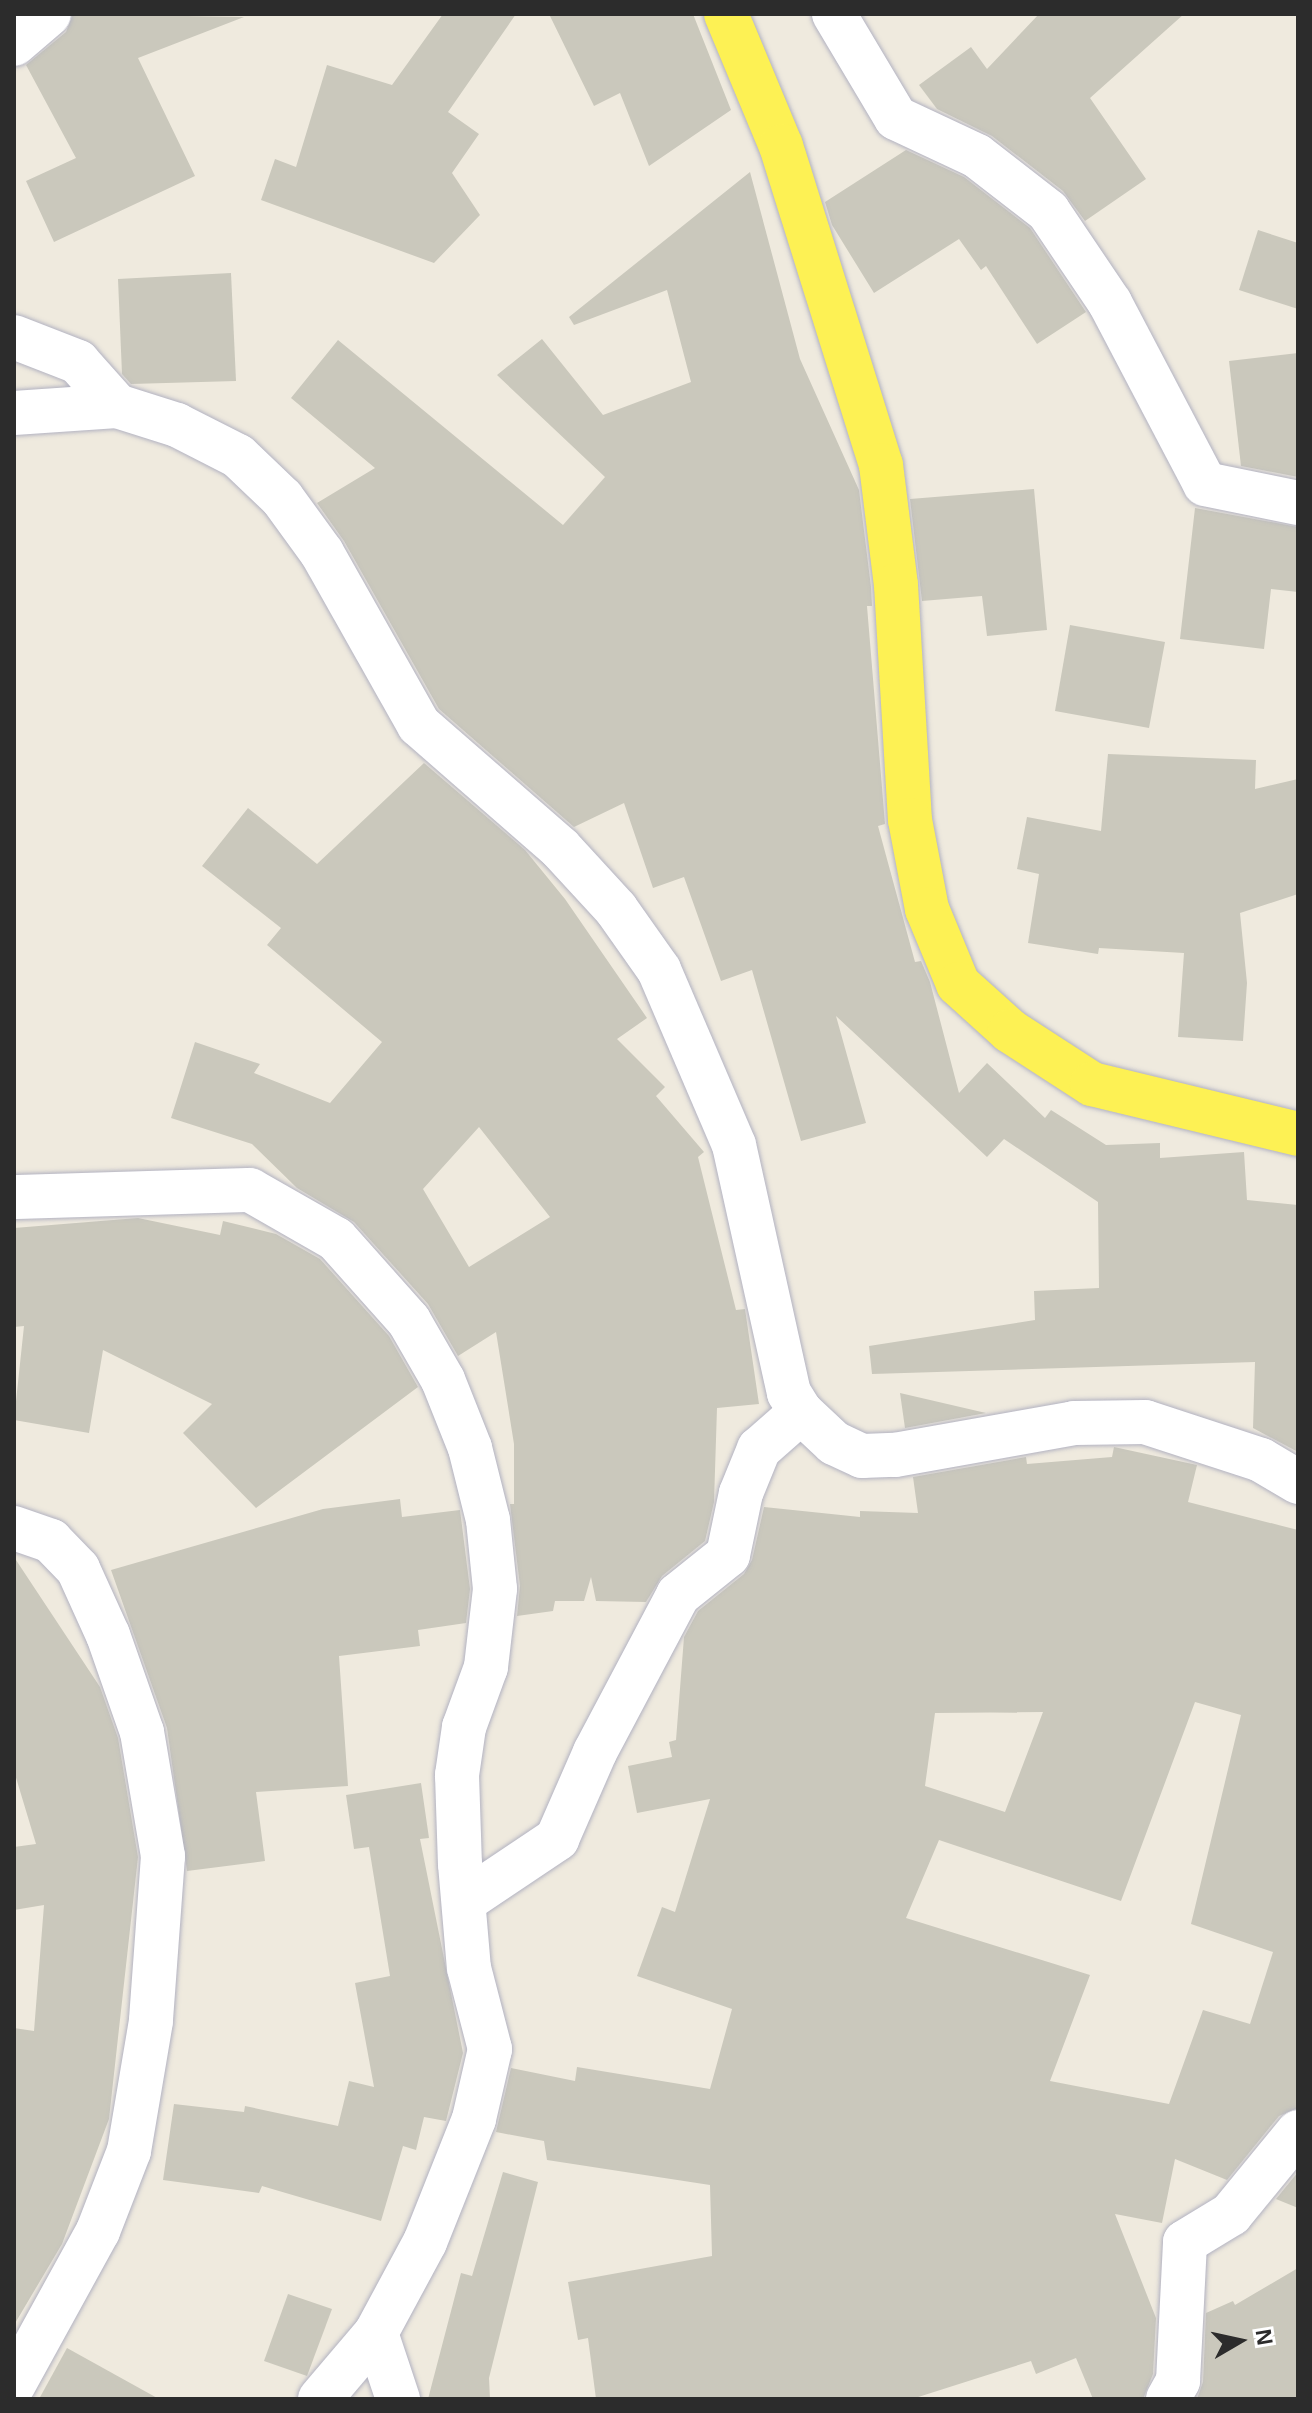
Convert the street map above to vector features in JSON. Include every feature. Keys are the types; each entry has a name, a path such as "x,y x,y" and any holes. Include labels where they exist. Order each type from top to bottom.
{"main road":[{"path":"726,14 781,146 881,465 896,585 910,820 927,909 958,984 1010,1031 1092,1084 1298,1134"}],"street":[{"path":"14,44 49,14"},
{"path":"834,14 896,118 977,156 1048,211 1110,303 1205,484 1298,503"},
{"path":"14,337 78,362 117,406"},
{"path":"14,413 117,406 177,425 238,456 282,498 322,553 419,725 560,848 616,909 659,970 734,1145 782,1372 801,1412 834,1443 862,1456 895,1455 1074,1423 1145,1422 1261,1460 1298,1482"},
{"path":"14,1197 250,1190 336,1239 409,1321 443,1380 470,1448 490,1534 495,1589 486,1667 464,1727 457,1775 469,1968 490,2049 484,2088 425,2242 376,2333 320,2399"},
{"path":"466,1900 557,1839 595,1752 678,1595 728,1555 741,1493 759,1449 801,1412"},
{"path":"14,1528 51,1541 78,1569 108,1635 142,1732 163,1856 151,2021 129,2151 98,2231 14,2384"},
{"path":"1168,2399 1178,2381 1185,2242 1231,2214 1298,2132"},
{"path":"376,2333 398,2399"}],"building":[{"path":"73,14 244,17 138,58 195,176 54,242 26,181 76,158 26,65 66,32"},
{"path":"443,14 516,14 448,112 479,134 452,173 480,215 434,263 261,200 275,159 296,167 327,65 392,85"},
{"path":"549,14 693,14 731,110 649,166 620,93 594,106"},
{"path":"1039,14 1184,14 1090,98 1146,179 1085,221 1063,191 992,136 937,109 919,85 971,47 987,69"},
{"path":"906,150 964,177 1030,228 1086,312 1037,344 986,266 981,270 959,239 874,293 832,225 825,202"},
{"path":"750,172 800,359 859,490 871,587 872,606 867,606 885,824 878,826 915,962 921,961 930,982 959,1093 987,1063 1045,1118 1051,1110 1106,1145 1160,1143 1160,1158 1244,1152 1247,1200 1298,1205 1298,1452 1253,1428 1255,1362 872,1374 869,1346 1035,1320 1034,1291 1099,1288 1098,1202 1004,1139 987,1157 836,1016 866,1123 801,1141 752,970 721,981 684,877 653,888 624,803 574,827 439,709 344,541 317,503 375,468 291,398 338,340 563,525 605,477 497,375 542,339 603,415 691,382 667,290 574,325 569,317"},
{"path":"1258,230 1298,243 1298,309 1239,290"},
{"path":"231,273 236,381 131,384 122,374 118,279"},
{"path":"1298,353 1298,477 1241,466 1229,361"},
{"path":"1034,489 1047,630 987,636 982,596 922,601 910,499"},
{"path":"1195,508 1298,527 1298,592 1271,589 1264,649 1180,639"},
{"path":"1070,625 1165,642 1149,728 1055,711"},
{"path":"1108,754 1256,760 1255,789 1298,779 1298,894 1240,913 1247,983 1243,1041 1178,1037 1184,953 1099,948 1098,954 1028,943 1039,874 1017,869 1027,817 1101,831"},
{"path":"424,763 525,850 565,899 647,1018 617,1039 665,1087 656,1096 704,1152 698,1157 736,1310 745,1309 759,1404 717,1408 714,1502 705,1541 662,1576 646,1602 596,1601 591,1577 584,1601 555,1601 553,1611 517,1616 520,1586 510,1504 514,1504 514,1444 496,1332 458,1356 428,1304 354,1222 297,1188 252,1144 171,1118 195,1042 260,1064 254,1073 330,1103 382,1042 267,945 281,928 202,866 248,808 317,864","holes":["479,1127 550,1217 469,1267 423,1189"]},
{"path":"138,1218 220,1235 223,1221 276,1234 320,1259 389,1336 418,1387 256,1508 183,1433 212,1404 103,1350 89,1433 14,1420 24,1326 14,1327 14,1228"},
{"path":"900,1393 986,1413 905,1428"},
{"path":"1114,1447 1197,1465 1188,1502 1298,1530 1298,2108 1279,2116 1227,2180 1175,2159 1162,2223 1115,2214 1156,2318 1153,2374 1143,2399 1093,2399 1076,2358 1036,2374 1031,2361 912,2399 596,2399 588,2338 578,2340 568,2282 712,2256 710,2185 547,2160 544,2141 496,2132 511,2068 575,2081 577,2067 710,2089 732,2009 637,1976 662,1907 675,1912 710,1799 637,1813 628,1766 672,1757 669,1742 676,1740 684,1637 698,1611 744,1574 752,1560 764,1507 860,1517 860,1511 918,1513 913,1477 1026,1457 1027,1464 1112,1457","holes":["1195,1702 1241,1715 1191,1924 1273,1952 1250,2024 1203,2010 1169,2104 1050,2081 1090,1975 906,1918 939,1840 1121,1901","1043,1712 1005,1812 925,1786 935,1713"]},
{"path":"400,1499 402,1517 460,1510 470,1589 466,1623 418,1630 420,1646 339,1656 348,1786 256,1792 265,1861 187,1871 167,1728 111,1570 323,1509"},
{"path":"14,1557 100,1687 118,1738 138,1857 109,2119 62,2244 14,2325 14,2028 34,2031 44,1905 14,1910 14,1847 36,1844 14,1771"},
{"path":"421,1783 429,1838 420,1839 463,2053 446,2121 424,2117 416,2150 403,2146 381,2221 262,2186 259,2193 163,2180 174,2104 244,2112 245,2106 338,2126 349,2081 374,2087 355,1983 390,1976 369,1847 354,1849 346,1795"},
{"path":"503,2172 538,2182 489,2378 490,2399 428,2399 461,2273 472,2276"},
{"path":"1298,2172 1298,2208 1276,2199"},
{"path":"1298,2268 1298,2399 1197,2399 1203,2382 1206,2313 1233,2301 1235,2305"},
{"path":"288,2294 332,2309 307,2376 264,2361"},
{"path":"67,2348 159,2399 39,2399"}]}
